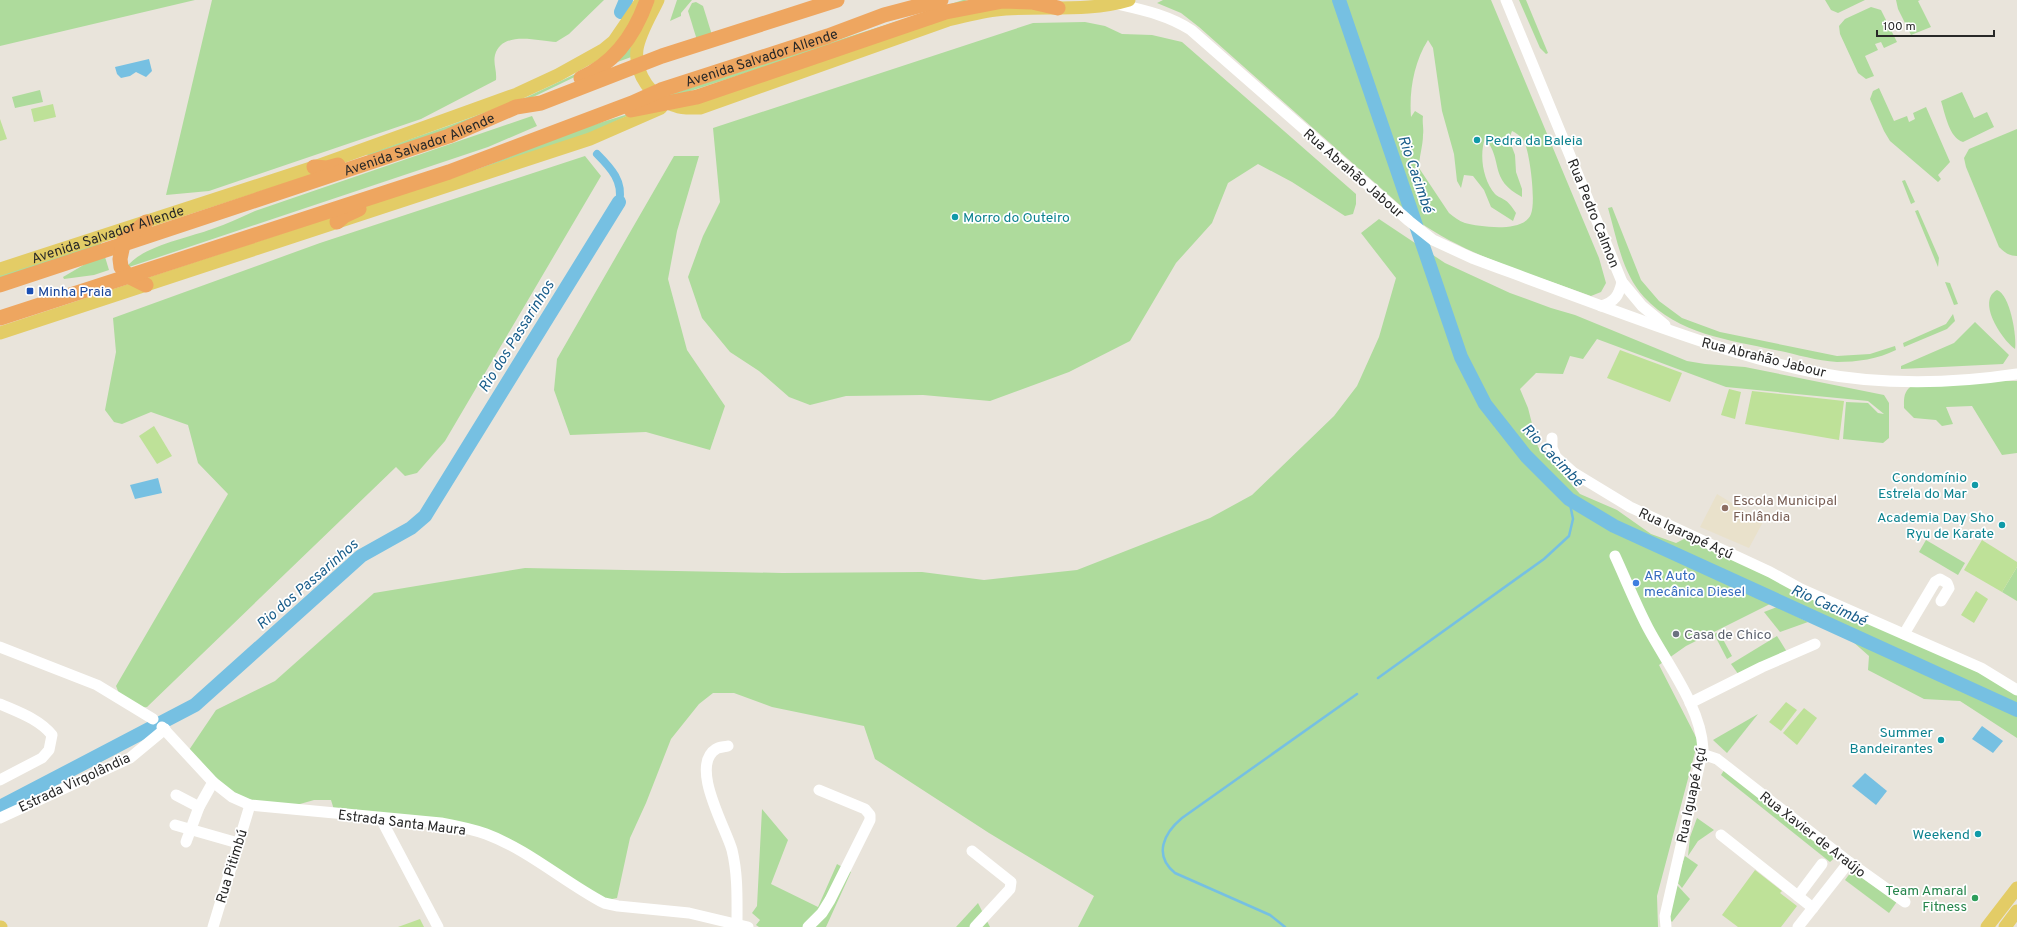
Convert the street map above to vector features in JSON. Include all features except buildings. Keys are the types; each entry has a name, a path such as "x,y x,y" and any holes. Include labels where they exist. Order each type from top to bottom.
{"highway":[{"path":"516,107 596,72 624,46 647,0"},
{"name":"Avenida Salvador Allende","path":"0,285 414,148 449,136 516,107 541,103 662,56 837,0"},
{"path":"944,6 976,0"},
{"path":"944,6 1003,2 1032,2 1058,8"},
{"name":"Avenida Salvador Allende","path":"584,121 596,121 620,113 697,97 944,6"},
{"name":"Avenida Salvador Allende","path":"0,318 412,185 481,161 661,90 828,36 884,15 944,6"},
{"path":"314,167 327,168 349,161 414,148"},
{"path":"337,222 352,212 399,193 412,185"},
{"path":"146,222 129,235 122,245 121,264 128,276 146,285"}],"main road":[{"name":"Avenida Salvador Allende","path":"0,269 314,167 492,104 558,75 603,50 614,41 642,0"},
{"path":"658,0 640,38 637,58 645,83 662,101 677,106 700,108 955,19 997,10 1058,8 1123,2"},
{"name":"Avenida Salvador Allende","path":"0,333 590,139 677,101"},
{"path":"1987,927 2017,888"},
{"path":"2005,927 2017,911"}],"street":[{"name":"Rua Pedro Calmon","path":"1506,0 1622,282 1619,293 1614,301 1601,306"},
{"name":"Rua Abrahão Jabour","path":"1123,2 1178,21 1191,30 1409,222 1433,240 1472,258 1722,349 1813,372 1863,378 1924,381 1993,378 2017,374"},
{"name":"Rua Abrahão Jabour","path":"1622,282 1642,306 1657,319 1679,334"},
{"name":"Rua Igarapé Açú","path":"1552,438 1552,448 1556,457 1574,473 1630,507 1770,572 1801,589 1981,668 2017,690"},
{"name":"Rua Iguapé Açú","path":"1615,556 1648,627 1690,703 1703,740 1701,757 1669,894 1665,916 1666,927"},
{"path":"1904,634 1935,582 1940,580 1945,581 1949,588 1941,601"},
{"path":"1690,703 1762,667 1815,644"},
{"path":"0,647 97,685 153,719"},
{"path":"0,704 46,727 52,735 49,750 42,758 0,780"},
{"name":"Estrada Santa Maura","path":"163,728 213,782 232,797 250,805 441,824 488,835 518,850 604,903 625,907 689,913 742,925"},
{"name":"Estrada Virgolândia","path":"0,818 130,758 163,728"},
{"path":"728,746 716,749 711,754 706,773 712,800 732,849 742,925"},
{"name":"Rua Xavier de Araújo","path":"1701,757 1723,764 1849,862 1905,902"},
{"path":"186,842 199,806 213,782"},
{"path":"808,927 822,912 830,900 870,820 870,815 865,809 819,790"},
{"path":"176,795 199,806"},
{"name":"Rua Pitimbú","path":"213,927 250,805"},
{"path":"381,819 438,927"},
{"path":"175,825 238,843"},
{"path":"1721,835 1813,908"},
{"path":"972,851 1011,882 1010,889 975,927"},
{"path":"1798,927 1849,862"},
{"path":"1798,896 1822,864"}],"shaded area":[{"name":"Escola Municipal Finlândia","path":"1717,494 1763,522 1749,548 1700,527"}],"green space":[{"path":"0,0 195,0 0,46"},
{"path":"212,0 604,0 569,34 556,42 521,39 505,42 499,47 495,55 494,61 496,80 421,119 209,191 166,195"},
{"path":"677,0 692,0 681,13 681,16 670,21"},
{"path":"963,0 968,0 660,101 656,99"},
{"path":"1163,0 1491,0 1599,258 1606,283 1601,292 1591,296 1502,264 1458,245 1418,221 1199,27 1181,13 1157,3","holes":["1428,40 1433,48 1442,111 1454,154 1457,181 1461,188 1464,175 1473,176 1484,190 1491,207 1513,221 1516,213 1507,202 1495,194 1488,182 1483,168 1482,152 1485,138 1491,146 1500,176 1511,190 1522,197 1522,189 1516,172 1515,155 1509,139 1512,131 1524,141 1530,166 1533,199 1531,214 1527,220 1520,224 1491,227 1472,225 1461,221 1449,213 1419,168 1423,139 1423,116 1415,111 1411,117 1412,87 1419,58"]},
{"path":"1519,0 1526,0 1548,53 1546,54 1540,48"},
{"path":"1825,0 1865,0 1838,13 1831,10"},
{"path":"1896,0 1920,0 1918,1 1931,27 1911,35 1898,9"},
{"path":"696,2 703,6 712,35 697,40 688,11 692,3"},
{"path":"1871,7 1881,10 1897,42 1884,48 1881,42 1875,44 1878,50 1865,56 1874,76 1866,79 1858,73 1840,34 1839,26 1845,19"},
{"path":"1085,22 1105,26 1122,34 1152,35 1182,42 1356,194 1356,204 1353,214 1345,216 1292,182 1258,164 1228,183 1212,223 1176,263 1130,341 1069,372 990,401 923,395 846,396 810,405 789,397 759,371 730,352 702,318 688,277 703,236 720,202 713,128 1033,23"},
{"path":"632,38 634,56 612,64"},
{"path":"584,70 585,72 529,99 449,129 368,156 367,154 527,97"},
{"path":"1879,88 1894,121 1907,116 1909,122 1915,119 1913,113 1926,107 1950,162 1938,175 1941,179 1938,182 1890,141 1870,99 1873,91"},
{"path":"40,90 43,102 15,108 12,97"},
{"path":"1962,92 1974,118 1987,112 1994,127 1963,142 1954,136 1946,118 1941,101"},
{"path":"53,104 56,117 34,122 31,109"},
{"path":"635,112 583,137 471,172 573,131"},
{"path":"532,116 537,126 488,147 126,268 133,260 153,248 212,229 255,211"},
{"path":"0,119 7,139 0,141"},
{"path":"2017,129 2017,256 2003,251 1999,247 1966,167 1964,158 1969,149"},
{"path":"585,156 601,176 445,441 417,473 405,476 396,467 147,707 140,708 120,696 116,686 228,494 198,463 188,425 151,412 122,424 114,422 105,410 116,352 113,318 320,243"},
{"path":"674,156 699,156 677,231 668,279 687,350 725,406 710,450 646,432 570,435 554,390 557,359"},
{"path":"1905,180 1915,202 1911,204 1902,181"},
{"path":"1612,207 1641,280 1659,301 1682,318 1720,332 1837,356 1870,354 1895,346 1896,350 1882,356 1860,361 1837,362 1813,359 1722,339 1705,334 1672,319 1644,297 1630,277 1621,255 1608,208"},
{"path":"1918,210 1939,258 1938,267 1915,211"},
{"path":"1379,219 1445,263 1510,293 1575,315 1687,361 1745,367 1884,395 1889,403 1889,438 1883,443 1843,439 1846,402 1868,403 1878,413 1884,414 1868,401 1726,387 1597,339 1583,359 1570,356 1563,374 1536,373 1520,389 1528,408 1538,447 1580,494 1617,510 1651,534 1676,543 1690,536 1709,550 1720,554 1731,555 1829,597 2017,692 2017,738 1960,701 1924,699 1868,670 1869,656 1843,633 1774,602 1686,646 1659,665 1698,741 1657,896 1658,927 1078,927 1094,896 989,833 875,759 864,726 772,707 734,693 713,693 699,704 671,739 646,803 630,838 617,898 607,900 482,829 335,813 331,800 314,800 286,808 251,805 216,780 189,750 216,710 275,681 374,593 525,568 782,573 922,572 984,580 1077,570 1210,518 1252,495 1334,416 1357,386 1379,337 1396,278 1361,233"},
{"path":"100,241 102,246 0,280 0,274"},
{"path":"105,257 109,270 94,275 64,279 63,277 87,263"},
{"path":"1945,282 1950,283 1958,304 1954,305"},
{"path":"1997,290 2002,293 2006,299 2012,316 2015,335 2015,349 2004,338 1998,329 1990,311 1989,303 1991,295"},
{"path":"1953,314 1955,321 1947,329 1904,347 1903,343 1946,324"},
{"path":"1975,322 2009,355 2003,364 1901,369 1901,366 1954,343"},
{"path":"1620,350 1682,373 1670,402 1607,378"},
{"path":"1960,381 2017,381 2017,453 2002,455 1972,406 1946,407 1953,424 1942,426 1936,420 1914,418 1904,408 1904,398 1906,393 1909,388 1916,385"},
{"path":"1729,389 1741,392 1735,419 1721,415"},
{"path":"1752,391 1844,401 1839,440 1745,424"},
{"path":"154,426 172,456 157,464 139,436"},
{"path":"1926,540 1965,563 1958,575 1919,552"},
{"path":"1982,540 2017,562 2017,567 2002,592 1964,570"},
{"path":"2017,567 2017,601 2002,592"},
{"path":"1976,591 1988,599 1974,623 1961,615"},
{"path":"1777,607 1808,622 1780,632 1764,612"},
{"path":"1719,632 1732,656 1727,659 1714,634"},
{"path":"1777,636 1787,652 1741,678 1731,664"},
{"path":"1786,702 1797,710 1781,731 1769,722"},
{"path":"1804,708 1817,718 1797,745 1783,733"},
{"path":"1758,714 1727,753 1713,740"},
{"path":"1728,764 1840,853 1830,862 1721,775"},
{"path":"762,809 788,840 771,884 818,907 837,864 851,872 826,927 759,927 756,925 760,920 752,913 757,906"},
{"path":"1697,818 1714,830 1698,841 1688,856 1690,837"},
{"path":"1685,856 1698,865 1682,888 1676,881"},
{"path":"1854,868 1898,900 1889,913 1845,880"},
{"path":"1755,870 1782,891 1780,893 1797,906 1781,927 1738,927 1722,915"},
{"path":"1676,884 1690,899 1672,922 1667,916"},
{"path":"978,903 990,927 956,927"},
{"path":"420,919 424,927 398,927"}],"water":[{"path":"149,59 152,71 146,77 136,72 130,76 121,78 117,74 115,67"},
{"path":"158,478 162,493 135,499 130,485"},
{"path":"1982,726 2003,741 1993,753 1972,739"},
{"path":"1865,773 1887,791 1876,805 1852,786"}],"waterway":[{"name":"Rio dos Passarinhos","path":"621,12 626,0"},
{"name":"Rio Cacimbé","path":"1339,0 1461,357 1485,404 1526,456 1569,499 1614,526 2017,710"},
{"path":"597,154 611,170 618,182 620,188 619,202"},
{"name":"Rio dos Passarinhos","path":"0,807 195,705 361,556 411,528 425,516 619,202"},
{"path":"1378,678 1544,559 1569,536 1573,519 1569,499"},
{"path":"1285,927 1270,915 1175,873 1164,859 1163,852 1166,837 1170,830 1182,818 1357,694"}],"place":[{"name":"Pedra da Baleia","path":"1477,140"},
{"name":"Morro do Outeiro","path":"955,217"},
{"name":"Minha Praia","path":"30,291"},
{"name":"Condomínio Estrela do Mar","path":"1975,485"},
{"name":"Escola Municipal Finlândia","path":"1725,508"},
{"name":"Academia Day Sho Ryu de Karate","path":"2002,525"},
{"name":"AR Auto mecânica Diesel","path":"1636,583"},
{"name":"Casa de Chico","path":"1676,634"},
{"name":"Summer Bandeirantes","path":"1941,740"},
{"name":"Weekend","path":"1978,834"},
{"name":"Team Amaral Fitness","path":"1975,898"}]}
